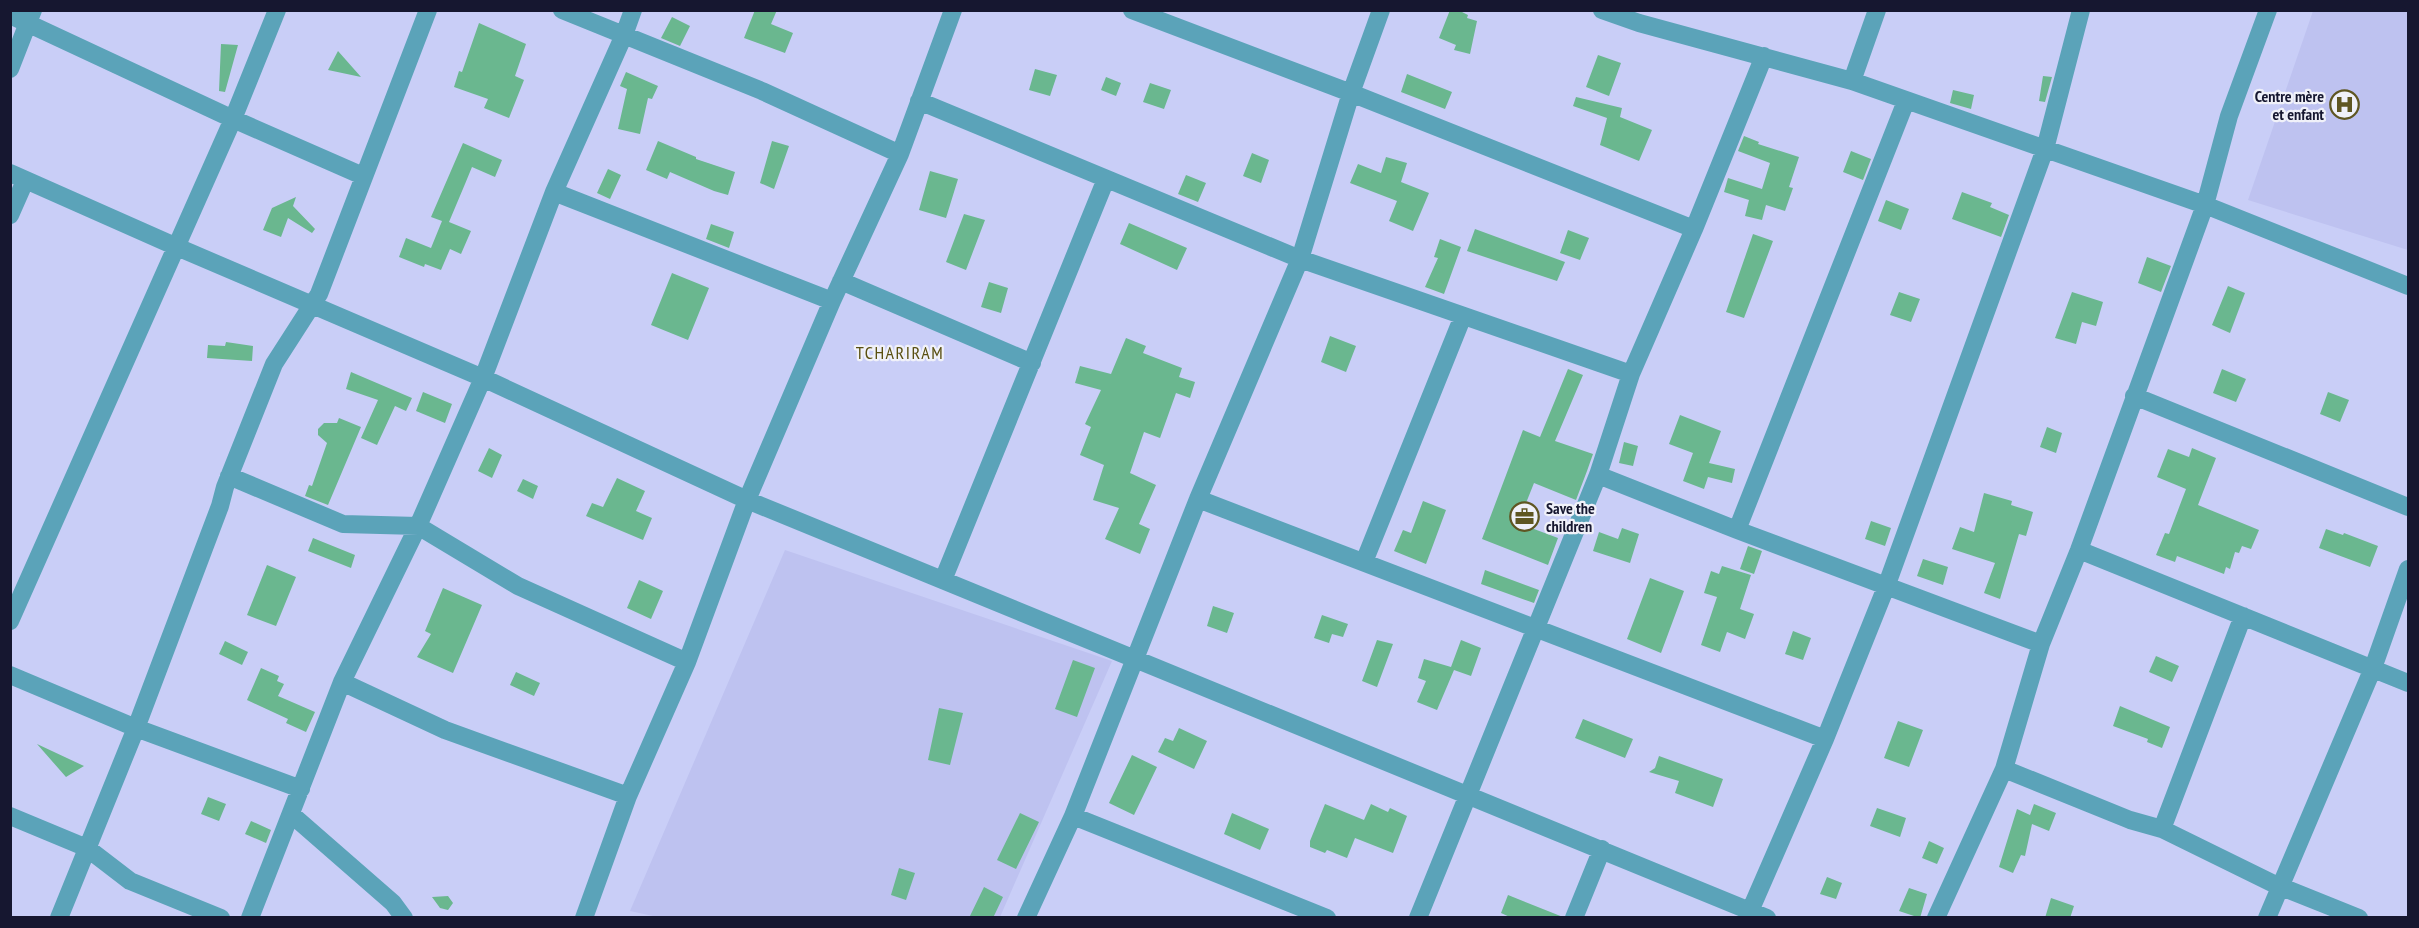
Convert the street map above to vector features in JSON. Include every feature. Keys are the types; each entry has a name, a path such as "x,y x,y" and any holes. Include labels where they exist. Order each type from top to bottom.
{"street":[{"path":"10,621 233,119 277,10"},
{"path":"562,10 762,92 900,154"},
{"path":"250,918 342,682 418,526 483,378 554,192 633,10"},
{"path":"584,918 628,796 687,662 747,500 832,301 900,154 953,10"},
{"path":"1132,10 1350,93 1694,229"},
{"path":"1026,918 1073,816 1137,659 1198,499 1300,260 1350,93 1381,10"},
{"path":"1602,10 1631,21 1852,81 2205,205 2409,285"},
{"path":"1852,81 1877,10"},
{"path":"10,215 18,177 483,378 747,500 1602,849 1754,915 1886,587 2045,149 2081,10"},
{"path":"1936,918 2004,769 2041,644 2079,550 2205,205 2229,116 2268,10"},
{"path":"59,918 136,728 229,476 274,364 319,294 421,12"},
{"path":"10,15 31,17 233,119 363,176"},
{"path":"10,69 31,17"},
{"path":"1418,918 1598,475 1631,374 1694,229 1764,56"},
{"path":"919,101 1300,260 1631,374"},
{"path":"1737,530 1906,101"},
{"path":"943,580 1106,179"},
{"path":"554,192 832,301"},
{"path":"842,281 1032,363"},
{"path":"1364,562 1462,316"},
{"path":"2134,396 2409,507"},
{"path":"1598,475 1886,587 2041,644"},
{"path":"229,476 343,524 418,526 518,586 687,662"},
{"path":"1198,499 1825,739"},
{"path":"2079,550 2409,682"},
{"path":"2267,918 2373,668 2409,569"},
{"path":"2162,829 2243,616"},
{"path":"10,675 136,728 301,789"},
{"path":"342,682 445,730 628,796"},
{"path":"2004,769 2130,820 2162,829 2280,886 2359,918"},
{"path":"291,814 393,903 404,918"},
{"path":"10,816 87,848 130,881 221,918"},
{"path":"1073,816 1327,918"},
{"path":"1574,918 1602,849"}],"shaded area":[{"name":"Centre mère et enfant","path":"2313,11 2408,11 2408,250 2248,200"},
{"path":"785,550 1112,661 1000,917 662,918 630,911"}],"building":[{"path":"755,10 777,10 771,24 793,33 785,53 744,38"},
{"path":"1450,10 1458,10 1468,15 1467,18 1477,21 1470,54 1454,50 1456,45 1439,38"},
{"path":"672,17 690,26 680,46 661,38"},
{"path":"479,23 526,44 515,76 524,80 509,118 484,108 488,99 454,87 459,71 462,72"},
{"path":"221,44 238,45 225,92 219,91"},
{"path":"338,51 361,77 328,70"},
{"path":"1598,55 1621,63 1609,96 1586,87"},
{"path":"1035,69 1057,75 1050,96 1029,90"},
{"path":"626,72 658,86 652,99 648,98 640,134 618,129 627,89 620,86"},
{"path":"1407,74 1452,92 1445,109 1401,92"},
{"path":"2043,76 2052,77 2045,102 2039,101"},
{"path":"1106,77 1121,83 1116,96 1101,90"},
{"path":"1150,83 1171,90 1164,109 1143,102"},
{"path":"1953,90 1974,95 1971,109 1950,103"},
{"path":"1576,97 1622,108 1620,117 1652,130 1639,161 1600,145 1607,118 1573,106"},
{"path":"1744,136 1759,142 1758,144 1799,157 1789,187 1793,188 1785,211 1766,205 1762,220 1745,216 1749,200 1724,192 1728,178 1762,189 1770,163 1738,151"},
{"path":"658,141 696,157 696,159 735,172 728,195 670,172 667,179 646,170"},
{"path":"772,141 789,146 774,189 760,183"},
{"path":"463,143 502,160 495,177 472,167 449,222 471,231 461,254 450,249 441,270 425,264 424,267 399,257 406,238 431,248 442,221 431,217"},
{"path":"1851,151 1871,159 1863,180 1843,172"},
{"path":"1252,153 1269,160 1261,183 1243,176"},
{"path":"1386,157 1407,163 1401,182 1429,193 1413,231 1389,221 1397,201 1350,183 1358,164 1381,173"},
{"path":"608,169 621,175 610,199 597,193"},
{"path":"930,171 958,179 946,218 919,210"},
{"path":"1186,175 1206,183 1198,202 1178,194"},
{"path":"1962,192 1992,203 1990,207 2009,215 2001,237 1952,219"},
{"path":"296,197 293,206 315,229 312,233 288,218 281,237 263,230 272,208"},
{"path":"1886,200 1909,209 1901,230 1878,221"},
{"path":"964,214 985,220 966,270 946,262"},
{"path":"1129,223 1187,248 1177,270 1120,244"},
{"path":"711,224 734,232 729,248 706,239"},
{"path":"1475,229 1565,262 1557,281 1467,251"},
{"path":"1568,230 1589,238 1580,260 1560,253"},
{"path":"1753,234 1773,241 1744,318 1726,312"},
{"path":"1440,239 1461,247 1444,294 1425,287 1438,258 1434,257"},
{"path":"2147,257 2171,266 2161,292 2138,283"},
{"path":"672,273 709,288 688,340 651,325"},
{"path":"989,282 1008,288 1001,313 981,307"},
{"path":"2228,286 2245,293 2230,333 2212,325"},
{"path":"1899,292 1920,299 1911,322 1890,315"},
{"path":"2072,292 2103,302 2096,326 2082,322 2076,344 2055,338"},
{"path":"1330,336 1356,346 1346,372 1321,362"},
{"path":"1126,338 1146,346 1143,353 1182,368 1179,377 1195,382 1190,398 1176,393 1160,438 1144,432 1130,473 1156,485 1139,524 1150,529 1140,554 1105,539 1119,508 1093,500 1104,465 1080,455 1091,427 1085,424 1101,390 1075,383 1080,366 1111,374"},
{"path":"226,342 253,346 252,361 207,358 208,345 225,346"},
{"path":"1568,369 1583,375 1555,441 1593,454 1576,500 1534,483 1518,523 1558,538 1548,565 1482,539 1523,430 1540,437"},
{"path":"2222,369 2246,379 2236,402 2213,393"},
{"path":"351,372 412,398 406,411 395,406 377,445 361,438 378,400 346,389"},
{"path":"423,392 452,404 445,423 416,411"},
{"path":"2328,392 2349,400 2340,422 2320,414"},
{"path":"1680,415 1721,431 1709,463 1735,469 1732,483 1708,477 1704,489 1683,481 1693,453 1669,444"},
{"path":"339,418 361,427 328,505 305,496 309,485 312,486 327,443 318,435 318,429 324,423 337,423"},
{"path":"2047,427 2062,433 2056,453 2040,447"},
{"path":"1624,442 1638,446 1633,466 1619,463"},
{"path":"489,448 502,455 492,478 478,471"},
{"path":"2192,448 2216,458 2198,505 2259,530 2251,549 2242,546 2239,553 2235,552 2230,569 2226,567 2224,574 2177,556 2175,562 2156,555 2165,533 2169,534 2186,489 2157,477 2168,449 2189,457"},
{"path":"617,478 645,491 636,511 652,518 643,540 586,516 592,503 603,507"},
{"path":"523,479 538,486 533,499 517,491"},
{"path":"1984,493 2012,501 2011,505 2033,512 2026,536 2019,534 2000,599 1984,593 1995,563 1952,549 1960,527 1974,532"},
{"path":"1423,501 1446,510 1426,564 1394,551 1403,530 1411,533"},
{"path":"1871,521 1891,528 1885,546 1865,539"},
{"path":"1622,528 1639,534 1630,563 1593,551 1599,532 1618,539"},
{"path":"2326,529 2378,546 2370,567 2319,548"},
{"path":"313,538 355,555 351,568 308,551"},
{"path":"1748,546 1762,551 1754,574 1740,569"},
{"path":"1923,559 1948,567 1943,585 1917,576"},
{"path":"267,565 296,577 276,626 247,615"},
{"path":"1722,566 1751,575 1740,609 1754,614 1745,639 1727,632 1720,652 1701,645 1717,597 1704,593 1711,571 1719,574"},
{"path":"1485,570 1539,590 1534,603 1481,584"},
{"path":"1650,578 1684,591 1661,653 1627,639"},
{"path":"639,580 663,591 651,619 627,608"},
{"path":"443,588 482,605 453,673 417,657 431,634 425,631"},
{"path":"1213,606 1234,613 1227,633 1207,626"},
{"path":"1322,615 1348,624 1343,637 1332,634 1329,643 1314,638"},
{"path":"1793,631 1811,638 1803,660 1785,654"},
{"path":"1377,640 1393,644 1377,687 1362,681"},
{"path":"1461,640 1481,648 1471,676 1454,670 1437,710 1417,702 1426,681 1418,678 1424,659 1451,667"},
{"path":"225,641 248,652 242,665 219,654"},
{"path":"2156,656 2179,666 2172,682 2149,672"},
{"path":"1073,660 1095,668 1077,717 1055,709"},
{"path":"261,668 279,676 277,681 284,684 278,696 315,712 306,732 286,723 288,719 247,700"},
{"path":"516,672 540,683 534,696 510,685"},
{"path":"2120,706 2170,727 2162,748 2147,742 2148,739 2113,726"},
{"path":"939,708 963,713 950,765 928,760"},
{"path":"1583,719 1633,739 1625,758 1575,738"},
{"path":"1898,721 1923,730 1909,767 1884,758"},
{"path":"1179,728 1207,741 1194,769 1158,752 1165,738 1173,741"},
{"path":"37,744 84,766 66,777"},
{"path":"1132,755 1157,767 1134,815 1109,803"},
{"path":"1659,756 1723,779 1713,807 1675,793 1679,781 1649,772 1655,768"},
{"path":"208,797 226,804 219,821 201,814"},
{"path":"1325,804 1364,820 1371,804 1388,812 1390,808 1407,816 1393,853 1355,838 1347,858 1327,850 1325,853 1310,847 1310,841"},
{"path":"2034,804 2056,813 2049,831 2032,824 2025,856 2021,855 2013,873 1999,867 2017,809 2030,815"},
{"path":"1877,808 1906,818 1900,837 1870,826"},
{"path":"1020,813 1039,822 1016,869 997,860"},
{"path":"1232,813 1269,829 1260,850 1224,834"},
{"path":"251,821 271,830 266,843 245,834"},
{"path":"1929,841 1944,848 1937,864 1922,858"},
{"path":"899,868 915,873 906,900 891,895"},
{"path":"1827,877 1842,883 1836,899 1820,894"},
{"path":"984,887 1003,897 993,918 969,918"},
{"path":"1909,888 1927,894 1920,918 1899,911"},
{"path":"1508,895 1563,917 1512,918 1501,913"},
{"path":"448,896 453,903 448,910 440,908 432,897"},
{"path":"2051,898 2074,906 2070,918 2045,918"}],"place":[{"name":"Centre mère et enfant","path":"2345,105"},
{"name":"Save the children","path":"1525,517"}],"district":[{"name":"TCHARIRAM","path":"900,353"}]}
